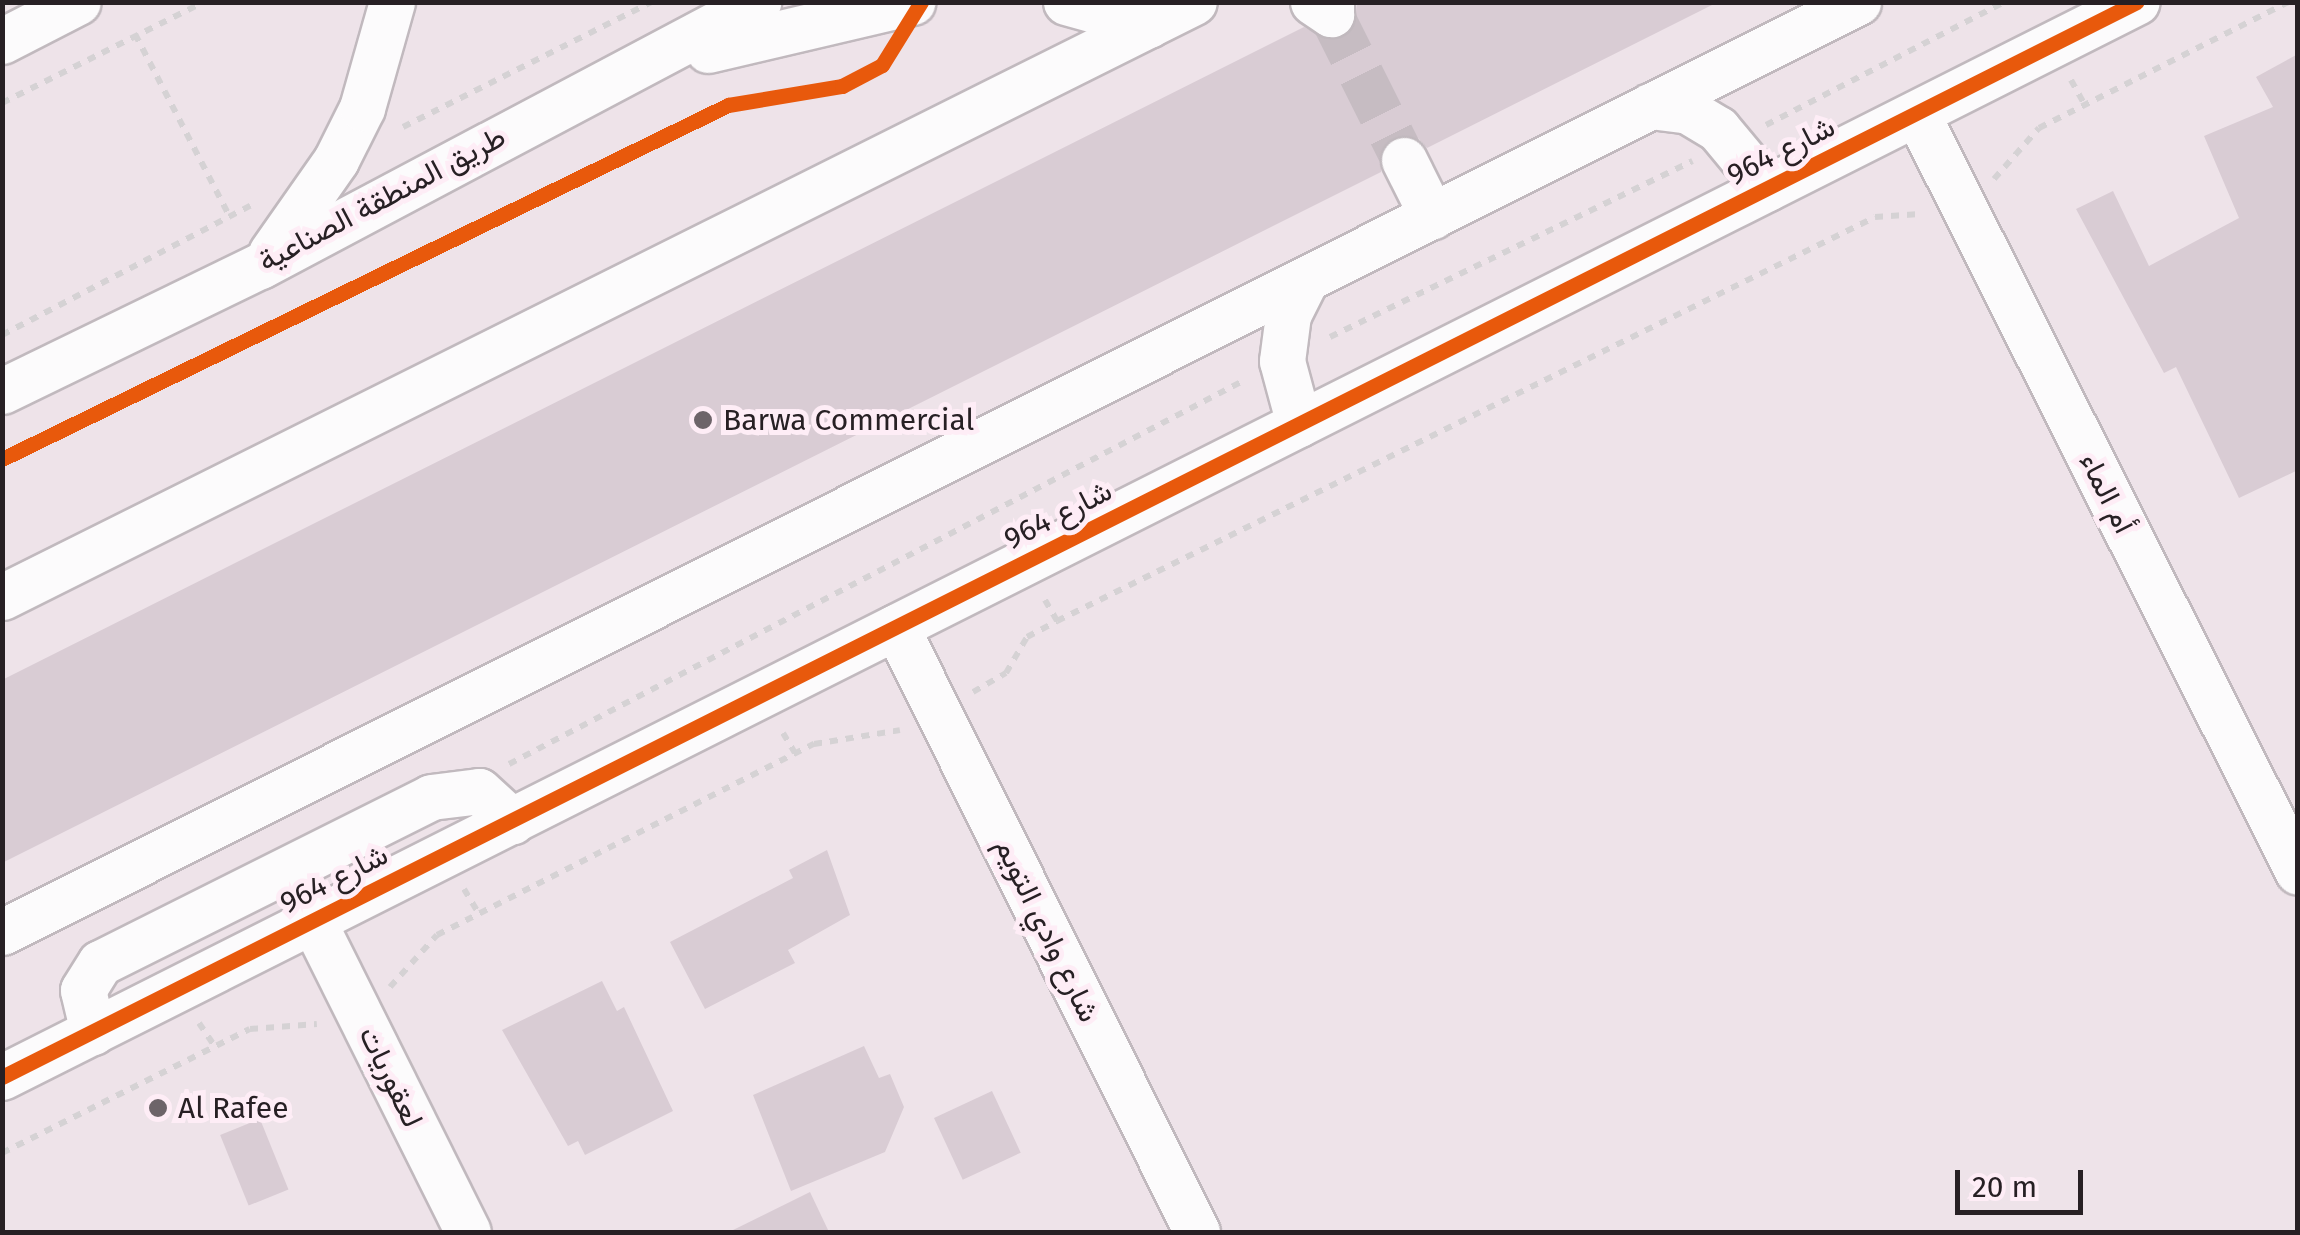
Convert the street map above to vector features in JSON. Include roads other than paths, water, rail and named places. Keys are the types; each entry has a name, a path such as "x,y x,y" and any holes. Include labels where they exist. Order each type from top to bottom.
{"street":[{"path":"2,41 78,2"},
{"path":"260,266 336,160 362,108 392,2"},
{"name":"طريق المنطقة الصناعية","path":"2,390 260,266 592,86 758,2"},
{"path":"592,86 792,27 912,2"},
{"path":"1066,2 1149,25"},
{"path":"2,597 1194,2"},
{"path":"1312,2 1331,14 1331,2"},
{"path":"2,932 1858,2"},
{"name":"شارع 964","path":"2,1077 2138,2"},
{"path":"1650,106 1688,111 1733,142 1767,188"},
{"name":"أم الماء","path":"1917,114 2298,872"},
{"path":"1404,160 1432,216"},
{"path":"1299,424 1282,361 1288,315 1306,279"},
{"name":"شارع وادي التويم","path":"896,627 1197,1232"},
{"path":"92,1032 83,990 100,963 431,796 464,788 492,798 512,820"},
{"name":"لعقوريات","path":"313,921 468,1232"}],"tunnel":[{"path":"1331,14 1404,160"}],"place":[{"name":"Barwa Commercial","path":"703,420"},
{"name":"Al Rafee","path":"158,1108"}]}
